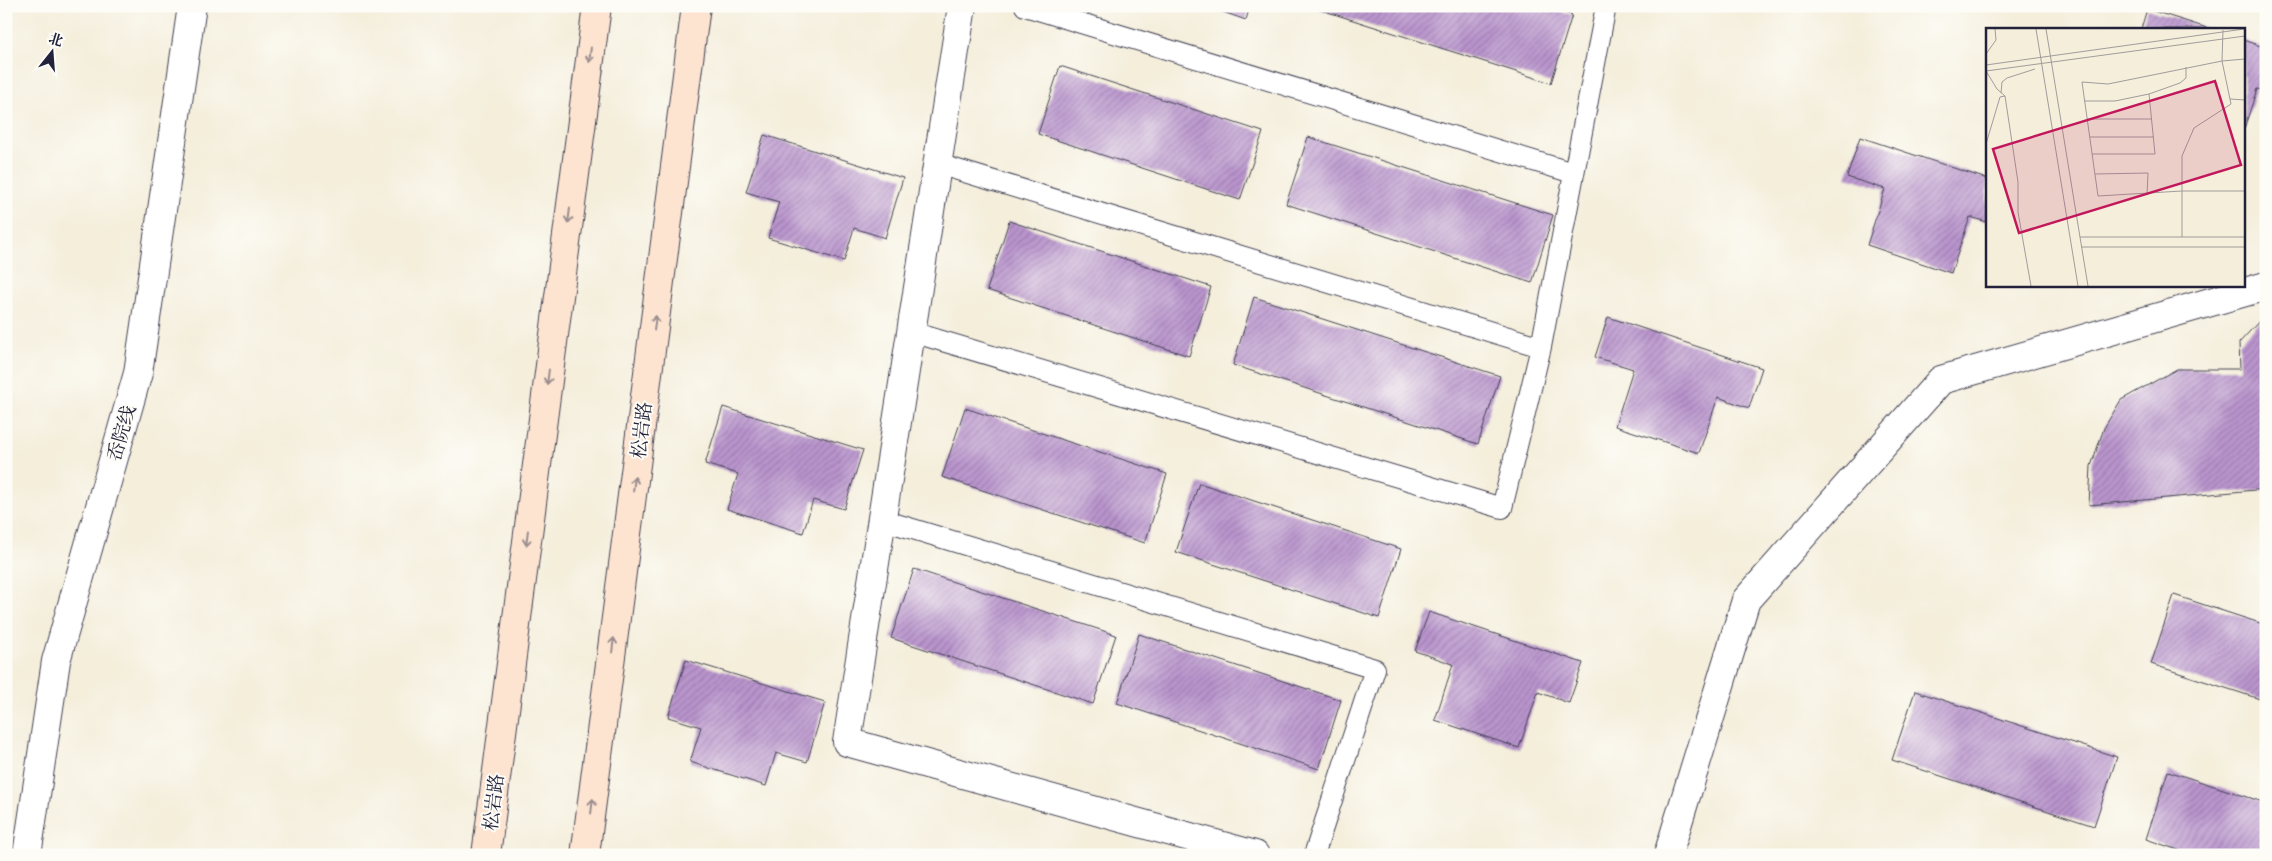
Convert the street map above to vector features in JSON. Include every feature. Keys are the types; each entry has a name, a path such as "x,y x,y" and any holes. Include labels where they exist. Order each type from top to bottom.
{"main road":[{"name":"松岩路","path":"486,855 597,6"},
{"name":"松岩路","path":"585,855 696,6"}],"street":[{"name":"岙院线","path":"27,855 56,661 138,373 192,6"},
{"path":"962,6 847,742 1255,855"},
{"path":"1668,855 1746,600 1941,380 2266,286"}],"lane":[{"path":"1025,6 1573,173"},
{"path":"912,332 1502,508 1541,347 1606,6"},
{"path":"938,164 1541,347"},
{"path":"883,520 1375,669 1314,855"}],"building":[{"path":"1206,6 1250,6 1246,20"},
{"path":"1544,6 1572,15 1551,83 1312,7"},
{"path":"2147,9 2207,28 2141,28"},
{"path":"2244,40 2266,48 2266,91 2257,89 2244,129"},
{"path":"1060,66 1263,132 1240,200 1038,134"},
{"path":"764,135 903,178 885,238 854,228 844,261 768,238 779,202 746,192"},
{"path":"1308,137 1553,215 1532,283 1286,204"},
{"path":"1860,137 1986,179 1986,222 1970,217 1951,273 1867,245 1885,189 1847,177"},
{"path":"1009,221 1211,287 1189,356 987,290"},
{"path":"1254,297 1500,376 1478,444 1233,365"},
{"path":"1608,317 1762,368 1749,408 1718,397 1699,453 1615,426 1633,369 1595,357"},
{"path":"2262,318 2266,318 2266,489 2089,505 2091,466 2104,428 2121,400 2177,369 2240,369 2239,343"},
{"path":"723,407 863,450 844,509 813,500 803,533 727,509 738,474 705,464"},
{"path":"965,408 1167,474 1145,543 942,477"},
{"path":"1199,483 1401,549 1379,618 1176,552"},
{"path":"914,569 1116,635 1093,704 891,638"},
{"path":"2174,595 2266,625 2266,701 2151,664"},
{"path":"1429,612 1583,663 1569,703 1538,692 1519,748 1435,720 1453,664 1415,651"},
{"path":"1139,634 1341,700 1319,769 1117,703"},
{"path":"686,660 825,702 807,762 776,753 766,786 690,762 701,727 668,717"},
{"path":"1915,691 2117,757 2094,826 1892,760"},
{"path":"2168,771 2266,803 2266,855 2193,855 2146,839"}]}
